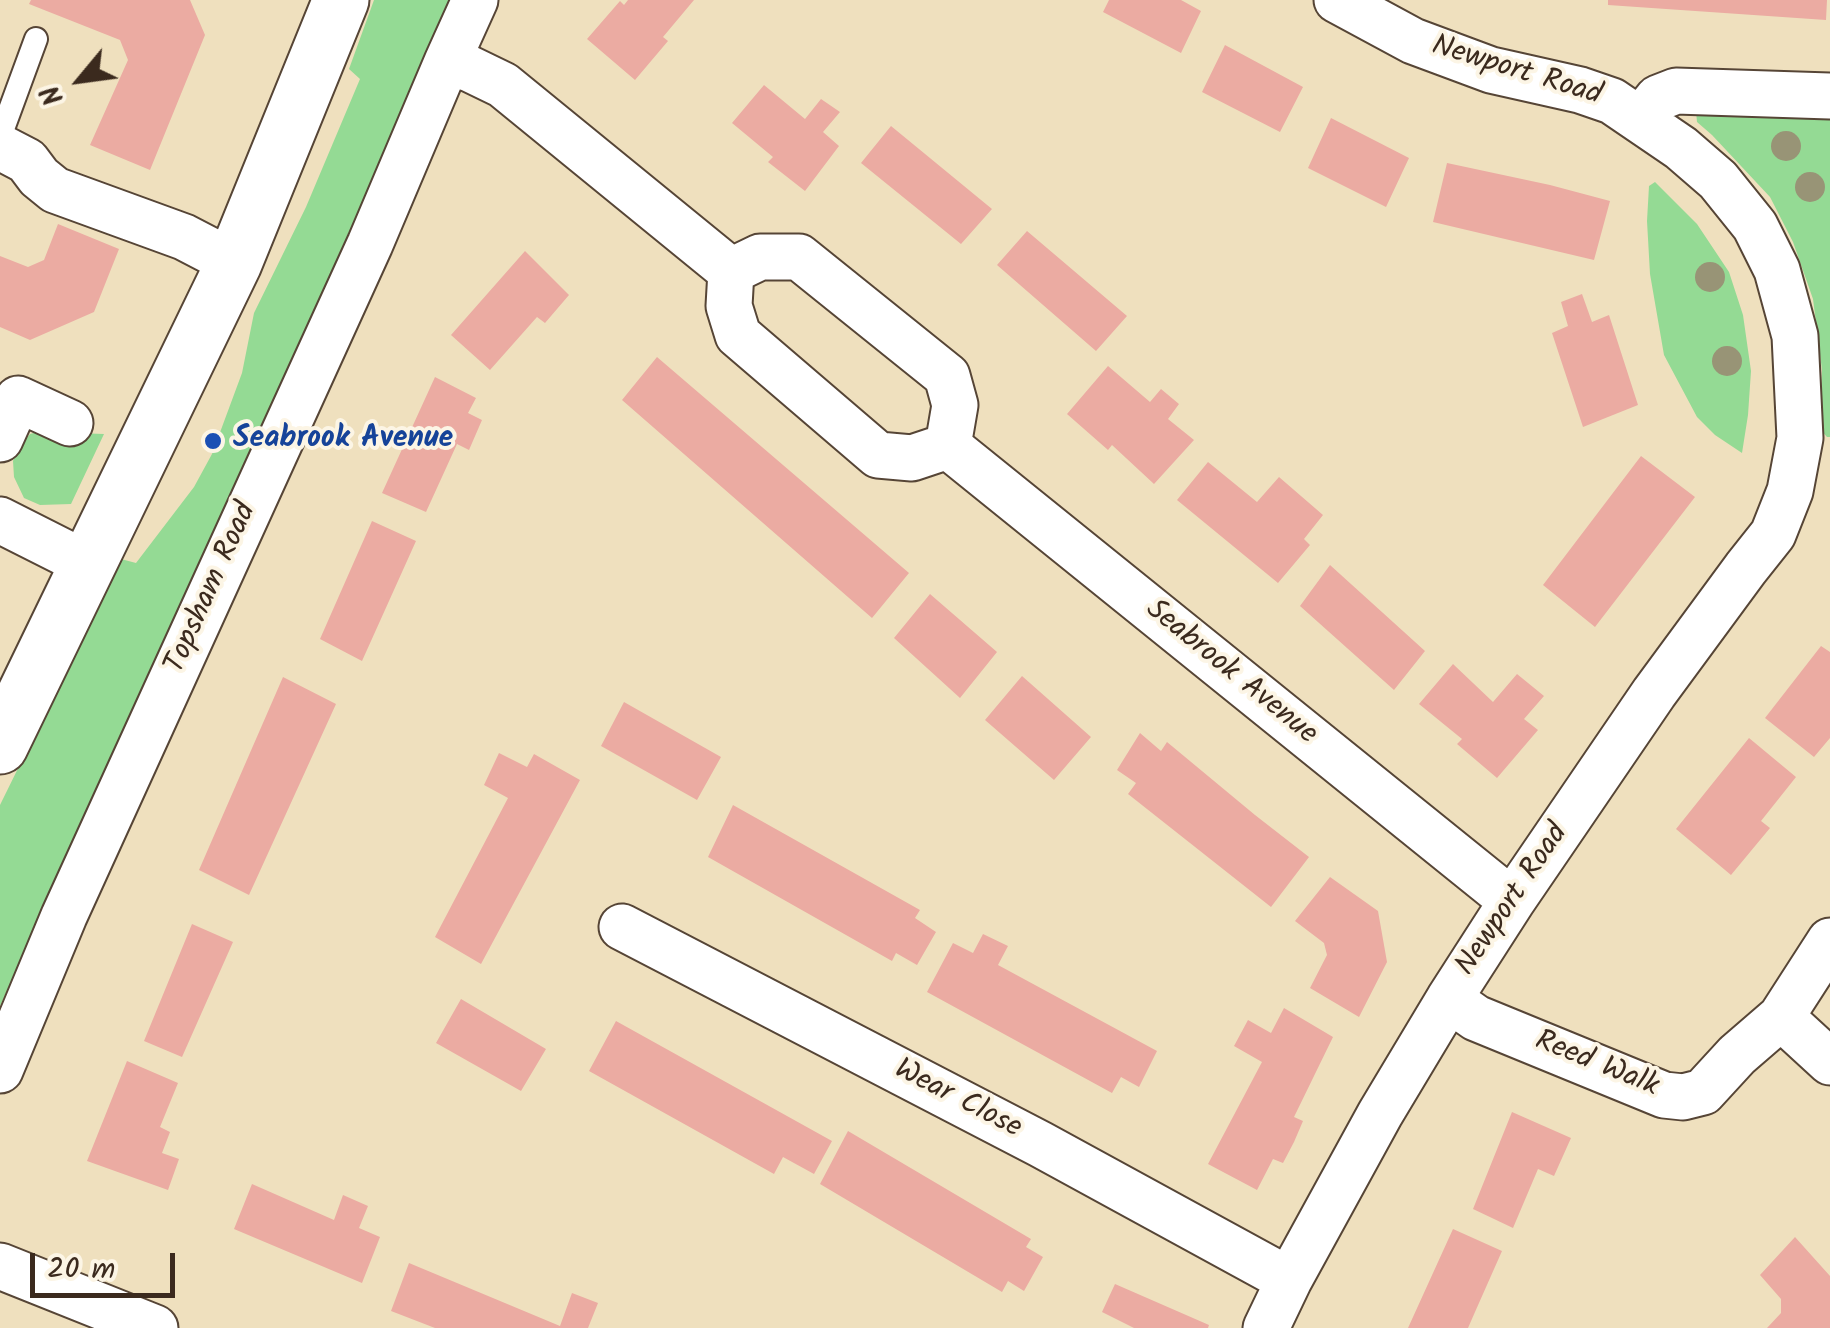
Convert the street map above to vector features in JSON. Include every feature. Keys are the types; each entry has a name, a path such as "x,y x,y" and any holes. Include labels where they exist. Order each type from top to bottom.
{"street":[{"path":"0,746 234,264 341,0"},
{"name":"Topsham Road","path":"0,1070 64,916 370,244 476,0"},
{"name":"Newport Road","path":"1266,1328 1380,1114 1512,901 1654,694 1810,484 1800,438 1795,336 1776,270 1755,226 1718,180 1681,148 1612,101 1491,70 1413,41 1338,0"},
{"path":"446,62 470,68 503,85 731,271"},
{"path":"1641,119 1658,98 1676,91 1830,96"},
{"path":"0,147 26,161 55,190 184,237 234,264"},
{"path":"760,257 798,257 917,352 946,376 955,406 948,446 912,458 878,455 738,336 729,306 731,271 760,257"},
{"path":"0,439 18,399 70,423"},
{"name":"Seabrook Avenue","path":"948,446 1512,901"},
{"path":"0,520 87,564"},
{"name":"Wear Close","path":"622,927 1040,1144 1289,1280"},
{"name":"Reed Walk","path":"1449,1000 1476,1018 1664,1095 1683,1097 1702,1092 1780,1017 1830,941"},
{"path":"1780,1017 1830,1062"},
{"path":"0,1266 155,1328"}],"lane":[{"path":"0,137 36,39"}],"green space":[{"path":"374,0 456,0 0,1006 0,805 121,559 136,563 194,487 212,454 242,373 254,313 306,207 360,79 349,69"},
{"path":"1696,111 1830,116 1830,437 1819,428 1822,370 1813,299 1793,242 1770,197 1697,122"},
{"path":"1655,182 1697,224 1729,272 1743,315 1751,371 1742,453 1697,417 1664,355 1650,274 1647,221 1649,186"},
{"path":"52,428 104,434 71,504 40,505 24,498 14,477 13,461 19,447 30,434"}],"building":[{"path":"31,0 190,0 205,35 150,170 90,145 128,60 120,40 29,4"},
{"path":"628,0 694,0 663,37 668,41 635,80 587,39 620,1 624,5"},
{"path":"1109,0 1181,0 1201,11 1181,53 1103,12"},
{"path":"1608,0 1827,0 1826,20 1608,5"},
{"path":"1225,45 1303,87 1280,132 1202,92"},
{"path":"764,85 805,119 821,99 840,112 823,132 839,146 805,191 768,162 773,157 732,123"},
{"path":"1331,118 1409,158 1386,207 1308,168"},
{"path":"891,126 992,209 961,244 861,163"},
{"path":"1447,163 1610,201 1594,260 1433,222"},
{"path":"58,224 119,249 94,312 30,340 0,327 0,256 28,267 44,260"},
{"path":"1027,231 1127,316 1096,351 997,265"},
{"path":"525,251 569,295 545,323 537,317 490,370 451,335"},
{"path":"1582,294 1592,322 1609,315 1638,405 1583,427 1552,333 1568,326 1561,302"},
{"path":"657,357 909,573 872,618 622,400"},
{"path":"1108,366 1150,402 1161,389 1179,404 1168,419 1194,440 1154,484 1112,445 1108,450 1067,414"},
{"path":"435,377 476,398 468,413 482,420 469,450 457,444 426,512 382,493"},
{"path":"1641,456 1695,497 1595,627 1543,585"},
{"path":"1208,462 1257,502 1279,477 1323,515 1304,539 1310,545 1278,583 1177,500"},
{"path":"372,521 416,541 362,661 320,639"},
{"path":"1330,565 1425,651 1394,690 1300,606"},
{"path":"930,594 997,652 960,698 894,638"},
{"path":"1821,646 1830,652 1830,738 1814,757 1765,718"},
{"path":"1453,664 1493,702 1517,674 1544,696 1524,719 1538,730 1497,778 1457,744 1462,739 1419,704"},
{"path":"1022,676 1091,737 1054,780 985,720"},
{"path":"283,677 336,704 249,895 199,870"},
{"path":"624,702 721,757 697,800 601,746"},
{"path":"1140,733 1161,751 1167,742 1309,857 1271,907 1128,794 1136,783 1117,770"},
{"path":"1749,738 1796,777 1761,821 1770,828 1731,875 1676,829"},
{"path":"499,753 527,767 534,754 580,780 481,964 435,937 508,798 484,785"},
{"path":"733,805 920,910 915,918 936,932 917,965 896,953 892,961 708,857"},
{"path":"1330,877 1378,911 1387,962 1359,1017 1310,988 1327,955 1324,943 1295,921"},
{"path":"192,924 233,942 182,1057 144,1041"},
{"path":"983,934 1008,946 998,965 1157,1051 1139,1087 1121,1077 1112,1093 927,992 953,943 973,953"},
{"path":"461,999 546,1049 521,1091 436,1043"},
{"path":"1284,1008 1333,1037 1294,1117 1303,1121 1294,1142 1283,1163 1273,1159 1257,1190 1208,1164 1262,1062 1234,1046 1248,1020 1271,1033"},
{"path":"616,1021 832,1141 814,1174 783,1157 774,1174 589,1071"},
{"path":"127,1061 178,1083 160,1127 170,1132 162,1153 179,1159 168,1190 87,1161"},
{"path":"1512,1112 1571,1138 1554,1176 1538,1169 1513,1228 1473,1209"},
{"path":"848,1131 1031,1239 1026,1247 1043,1257 1024,1291 1008,1281 1002,1292 820,1184"},
{"path":"252,1184 334,1220 343,1195 368,1206 359,1228 380,1237 362,1283 234,1229"},
{"path":"1453,1229 1502,1251 1468,1328 1408,1328"},
{"path":"1795,1237 1830,1276 1830,1328 1767,1328 1781,1313 1781,1299 1760,1275"},
{"path":"409,1263 560,1326 572,1293 598,1303 588,1328 435,1328 391,1311"},
{"path":"1115,1284 1209,1325 1208,1328 1134,1328 1102,1312"}],"place":[{"name":"Seabrook Avenue","path":"213,441"}]}
